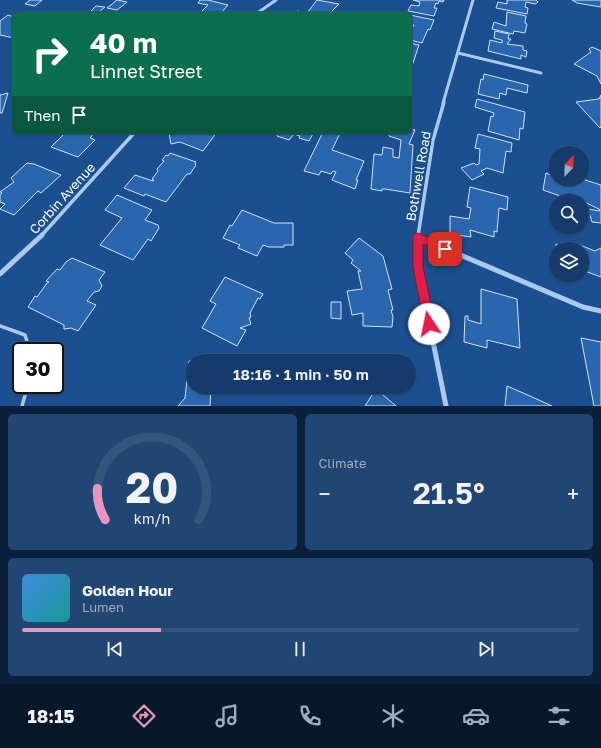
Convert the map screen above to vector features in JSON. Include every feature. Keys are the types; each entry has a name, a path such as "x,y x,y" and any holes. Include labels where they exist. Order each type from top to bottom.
{"street":[{"path":"259,12 276,0"},
{"name":"Bothwell Road","path":"446,406 418,267 418,237 433,140 473,0"},
{"path":"458,53 541,73"},
{"name":"Corbin Avenue","path":"0,274 38,239 133,134"},
{"path":"418,237 583,307 601,312"}],"lane":[{"path":"0,326 25,335 27,342"},
{"path":"22,406 25,394"}],"building":[{"path":"30,0 42,0 35,6 25,4"},
{"path":"117,0 127,2 117,10 107,8"},
{"path":"200,0 208,0 228,5 222,12 201,12 208,5 198,3"},
{"path":"317,0 339,4 331,12 308,12"},
{"path":"413,0 444,0 443,2 439,1 438,4 436,3 434,8 437,8 434,16 408,11 411,5 419,6 420,2"},
{"path":"507,0 536,0 538,2 535,4 526,2 525,7 528,8 527,14 496,8 498,2 507,4"},
{"path":"572,0 601,0 601,7 577,3"},
{"path":"96,6 105,7 99,12 91,11"},
{"path":"507,12 526,16 525,23 527,24 525,33 514,31 513,34 492,29 494,22 506,26"},
{"path":"8,15 12,16 12,38 0,35 0,21"},
{"path":"412,15 434,20 422,43 412,40 412,28 414,25 412,24"},
{"path":"495,31 509,34 508,39 511,39 507,44 523,46 523,50 527,51 526,57 521,55 521,59 488,51 490,40 502,43 502,40 494,38"},
{"path":"412,43 419,45 412,66"},
{"path":"592,47 601,51 601,84 597,76 574,64 591,52 589,49"},
{"path":"484,74 528,85 527,93 507,88 506,95 500,93 499,99 478,94 481,79 483,80"},
{"path":"8,93 2,113 0,113 0,95"},
{"path":"601,95 600,128 576,102 599,99"},
{"path":"477,99 525,112 523,129 520,128 519,140 488,131 491,116 493,117 494,113 475,107"},
{"path":"412,129 415,130 409,144 413,145 410,193 385,189 382,189 382,191 371,189 374,154 382,155 383,147 393,149 393,157 399,158 401,140 389,136 390,134 412,134"},
{"path":"64,134 93,134 90,138 95,140 78,157 51,147"},
{"path":"169,134 216,134 203,151 180,142 171,144"},
{"path":"278,134 294,134 289,140 277,136"},
{"path":"294,134 313,134 309,141 299,138 300,136"},
{"path":"322,134 340,134 332,150 364,161 356,180 358,180 355,189 332,180 336,172 333,171 331,174 321,171 319,175 304,171"},
{"path":"478,134 512,143 511,152 506,151 503,173 487,168 481,171 484,174 472,180 461,168 474,163 476,165 479,164 480,149 475,148"},
{"path":"170,153 196,162 196,165 190,174 187,174 166,202 145,194 144,196 124,188 135,175 153,181 154,180 152,179 158,171 157,169 164,161 162,160"},
{"path":"27,163 34,164 61,175 41,193 38,191 14,215 0,209 5,204 0,202 0,195 2,193 0,192 14,182 11,178"},
{"path":"546,173 549,174 549,186 589,186 589,181 601,185 601,223 592,222 589,209 600,211 589,204 589,194 554,194 543,190"},
{"path":"470,187 508,197 507,210 499,208 497,232 494,231 494,237 470,230 471,237 450,234 450,216 469,219 471,208 467,207"},
{"path":"117,195 152,210 145,220 158,225 159,228 151,241 148,239 133,260 100,245 122,218 105,210"},
{"path":"242,210 274,223 293,223 293,245 284,245 284,247 269,247 263,245 257,256 238,248 240,245 223,238 230,225 232,226"},
{"path":"359,238 383,256 392,289 388,290 393,310 391,310 393,317 392,327 363,326 363,313 352,315 347,291 362,289 358,271 361,271 351,263 353,260 345,253"},
{"path":"601,248 601,277 589,273 589,249 595,251"},
{"path":"72,258 105,272 99,280 102,286 99,291 94,292 87,301 96,305 78,331 71,328 64,329 64,325 28,307 35,296 37,297 49,282 46,281 57,269 60,270 66,262"},
{"path":"225,277 263,294 260,299 258,298 250,313 251,317 249,318 251,324 240,328 246,330 237,346 202,328 216,304 210,301"},
{"path":"481,289 517,299 520,348 487,340 487,348 464,342 465,316 468,316 468,320 481,324"},
{"path":"331,302 341,302 341,319 331,318"},
{"path":"581,338 601,342 601,406 594,406"},
{"path":"507,386 530,396 552,406 505,406"},
{"path":"186,389 186,394 211,394 210,406 178,406 185,398"},
{"path":"373,394 382,394 396,406 365,406"}],"route":[{"path":"429,324 418,267 418,237 445,249"}]}
